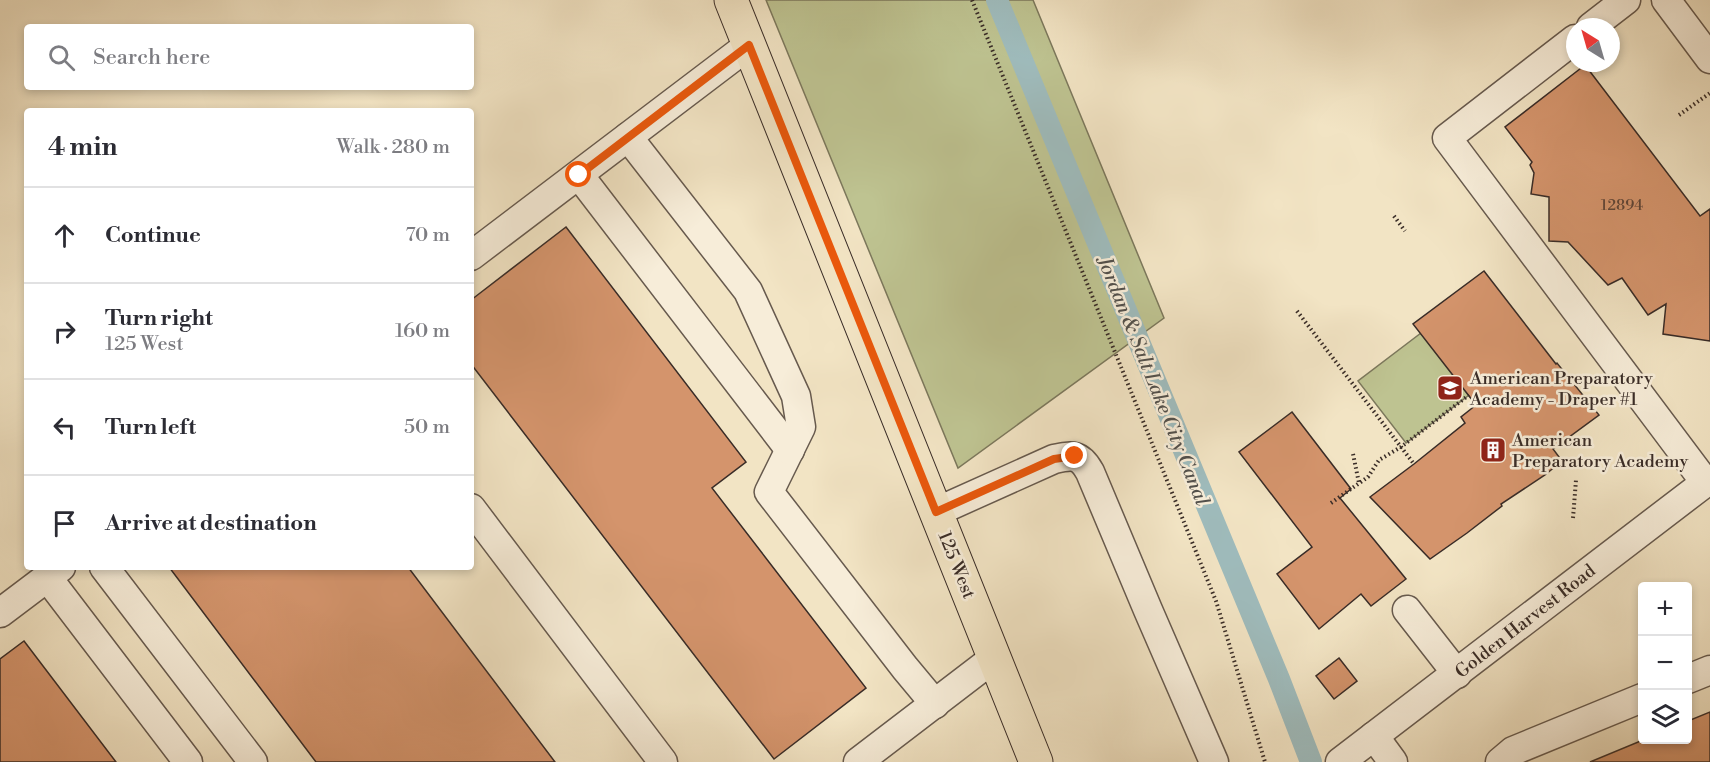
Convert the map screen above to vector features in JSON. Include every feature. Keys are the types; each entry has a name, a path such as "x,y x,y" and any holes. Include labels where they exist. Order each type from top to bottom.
{"main road":[{"name":"125 West","path":"731,0 1036,762"}],"street":[{"path":"1603,18 1626,0"},
{"path":"1666,0 1710,59"},
{"path":"474,254 749,45"},
{"path":"1566,46 1447,138 1708,480"},
{"path":"628,137 748,291 796,396 801,427 769,492 935,704"},
{"path":"579,175 790,450"},
{"path":"936,512 1054,459 1075,456 1084,461 1214,762"},
{"name":"Golden Harvest Road","path":"1340,762 1708,480"},
{"path":"474,512 663,762"},
{"path":"106,570 253,762"},
{"path":"0,613 54,572 188,762"},
{"path":"1407,610 1457,674"},
{"path":"858,762 994,658"},
{"path":"1692,677 1710,670"},
{"path":"1500,762 1513,751 1638,700"},
{"path":"1374,736 1393,762"}],"path":[{"path":"972,0 1216,601 1265,762"},
{"path":"1679,115 1710,93"},
{"path":"1394,216 1406,231"},
{"path":"1296,310 1414,464"},
{"path":"1331,503 1368,477 1379,460 1401,447 1468,395"},
{"path":"1353,454 1359,483"},
{"path":"1573,518 1576,480"}],"green space":[{"path":"766,0 1033,0 1164,318 958,468"},
{"path":"1421,333 1469,395 1406,443 1358,381"}],"building":[{"path":"1576,72 1590,72 1700,216 1710,209 1710,341 1663,334 1666,304 1648,315 1622,278 1608,285 1568,242 1549,241 1549,197 1531,194 1534,173 1530,165 1532,162 1505,127"},
{"path":"566,227 746,462 712,488 866,688 774,759 474,368 474,298"},
{"name":"American Preparatory Academy","path":"1484,271 1599,415 1553,449 1562,461 1501,504 1502,506 1430,559 1370,497 1465,423 1461,417 1476,405 1413,324"},
{"path":"1292,412 1351,489 1340,498 1406,579 1371,606 1361,594 1319,629 1277,574 1312,547 1239,452"},
{"path":"171,570 410,570 555,762 316,762"},
{"path":"24,641 116,762 0,762 0,659"},
{"path":"1339,658 1357,681 1334,699 1316,676"},
{"path":"1710,712 1710,762 1590,762 1638,742 1638,744 1692,744 1692,719"}],"waterway":[{"name":"Jordan & Salt Lake City Canal","path":"997,0 1279,679 1311,762"}],"place":[{"name":"American Preparatory Academy - Draper #1","path":"1450,388"},
{"name":"American Preparatory Academy","path":"1493,450"}],"route":[{"path":"579,175 749,45 936,512 1054,459 1075,456"}]}
